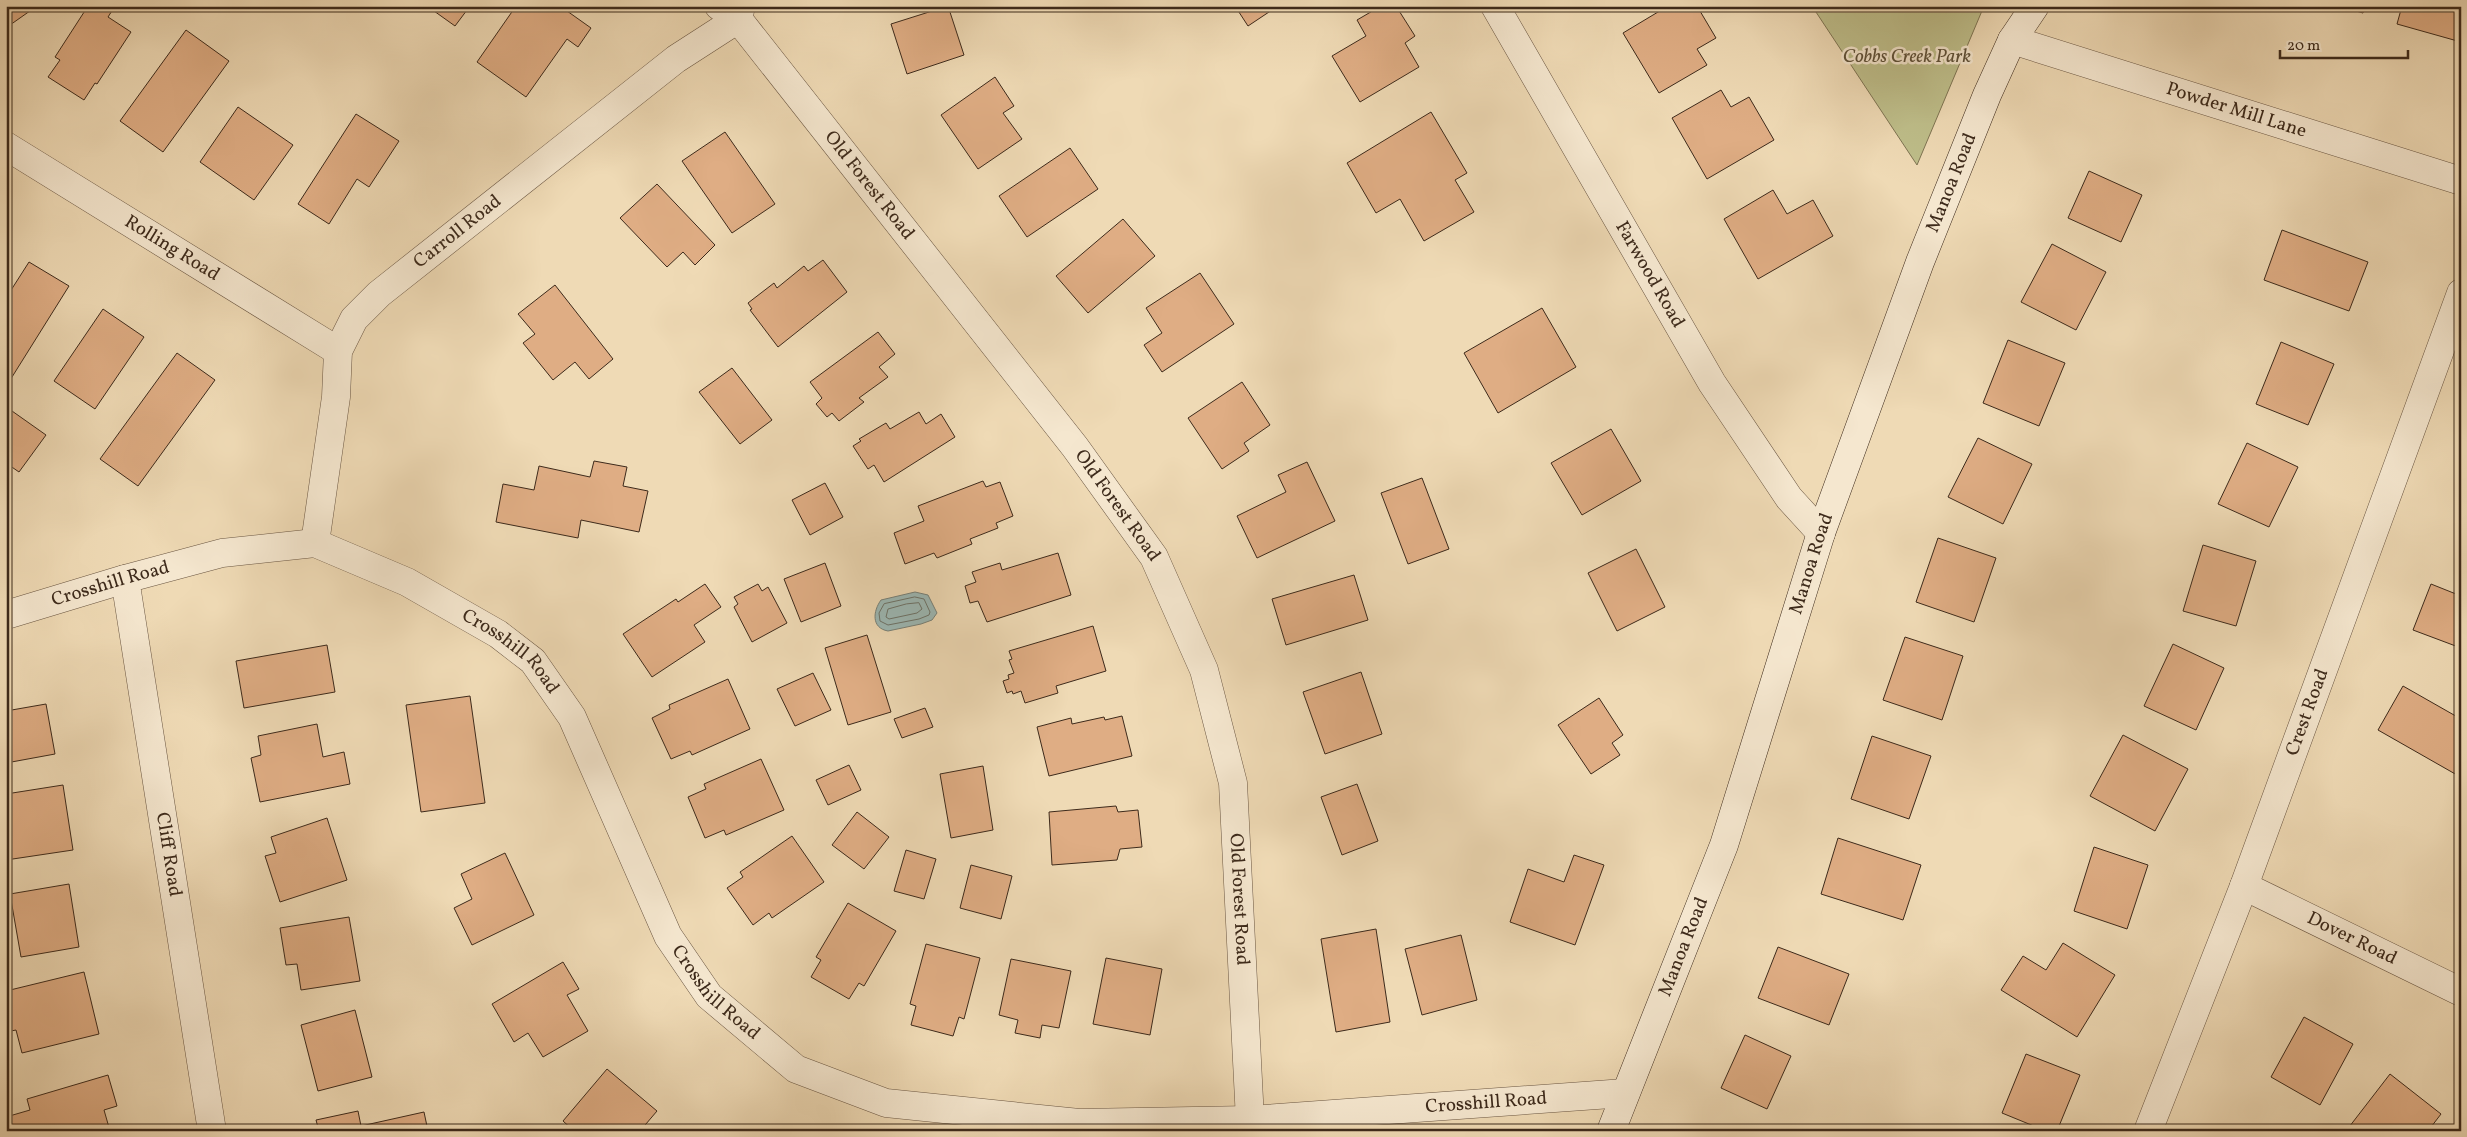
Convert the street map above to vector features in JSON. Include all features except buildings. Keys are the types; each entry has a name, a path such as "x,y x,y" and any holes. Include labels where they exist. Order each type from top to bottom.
{"street":[{"name":"Farwood Road","path":"1495,6 1712,383 1789,498 1821,533"},
{"name":"Manoa Road","path":"1611,1131 1724,845 1821,533 1920,262 1987,95 2012,40 2035,6"},
{"name":"Carroll Road","path":"315,543 336,397 338,351 354,319 379,294 676,59 733,10"},
{"name":"Old Forest Road","path":"733,10 1075,447 1154,557 1204,670 1233,783 1250,1120"},
{"name":"Powder Mill Lane","path":"2012,40 2461,181"},
{"name":"Rolling Road","path":"6,146 338,351"},
{"name":"Crest Road","path":"2148,1131 2244,886 2461,293"},
{"name":"Crosshill Road","path":"6,615 125,579 222,553 315,543 407,582 498,634 533,661 572,716 668,936 709,996 796,1069 886,1103 1079,1123 1250,1120 1625,1093"},
{"name":"Cliff Road","path":"125,579 212,1131"},
{"name":"Dover Road","path":"2244,886 2461,992"}],"green space":[{"name":"Cobbs Creek Park","path":"1812,6 1984,6 1917,165"}],"water":[{"path":"915,592 928,595 937,613 932,620 888,631 882,629 876,623 876,609 881,600"}]}
